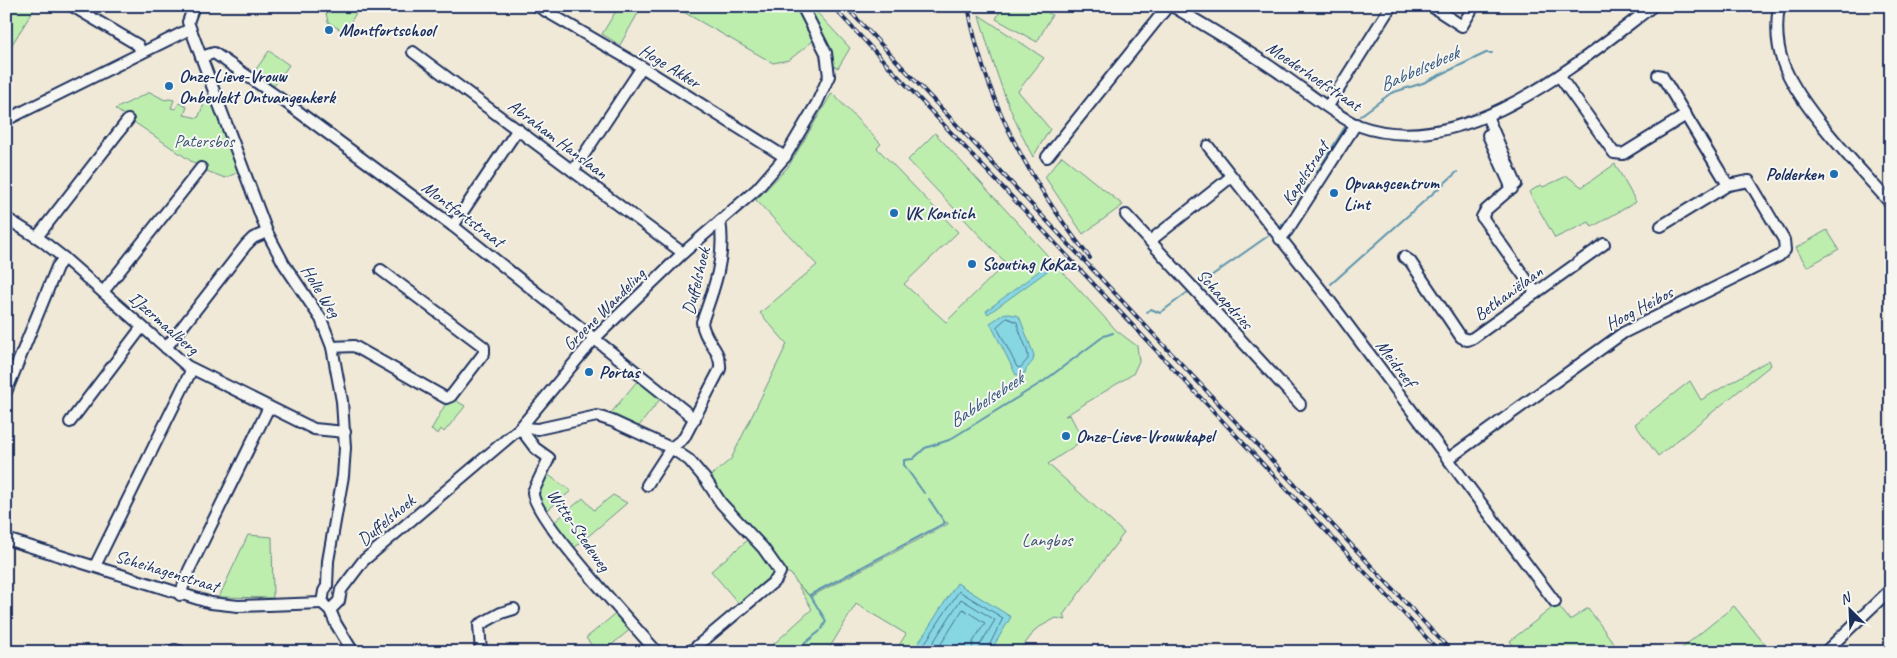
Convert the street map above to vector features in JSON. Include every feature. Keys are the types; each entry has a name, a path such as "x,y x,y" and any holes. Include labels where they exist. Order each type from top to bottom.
{"street":[{"path":"72,6 138,45 141,53"},
{"path":"6,120 190,29 188,19 194,6"},
{"name":"Hoge Akker","path":"537,6 642,67 785,157"},
{"path":"720,221 757,189 785,157 827,85 829,66 825,50 802,6"},
{"name":"Moederhoefstraat","path":"1047,157 1170,6 1248,51 1356,124 1402,134 1452,126 1484,117 1524,98 1560,77 1653,6"},
{"path":"1328,106 1391,6"},
{"path":"1431,6 1462,26 1474,6"},
{"path":"1779,6 1780,53 1789,76 1828,130 1891,204"},
{"name":"Holle Weg","path":"190,29 267,232 284,264 321,318 332,348 342,401 345,432 344,465 328,561 327,586"},
{"name":"Abraham Hanslaan","path":"413,52 683,253"},
{"name":"Montfortstraat","path":"201,57 214,53 288,104 453,226 695,419"},
{"path":"573,170 642,67"},
{"path":"1658,75 1662,76 1728,185 1661,226"},
{"path":"1560,77 1614,153 1623,154 1686,115"},
{"path":"1484,117 1515,178 1516,184 1486,210 1482,217 1536,293"},
{"path":"37,236 128,120"},
{"name":"Kapelstraat","path":"1280,238 1287,232 1356,124"},
{"path":"453,226 518,129"},
{"name":"Meidreef","path":"1208,146 1280,238 1555,602"},
{"path":"103,292 201,168"},
{"path":"1150,241 1231,177"},
{"name":"Hoog Heibos","path":"1448,459 1622,333 1779,256 1785,250 1784,240 1753,185 1749,181 1744,180 1728,185"},
{"name":"Schaapdries","path":"1126,215 1300,404"},
{"name":"IJzermaalberg","path":"6,218 37,236 192,369 317,430 345,432"},
{"name":"Groene Wandeling","path":"520,428 595,338 683,253 720,221"},
{"name":"Duffelshoek","path":"647,485 671,448 684,438 720,370 721,362 702,330 702,322 718,276 723,237 720,221"},
{"path":"166,348 246,245 253,238 267,232"},
{"name":"Bethaniëlaan","path":"1404,257 1410,260 1461,337 1467,340 1474,338 1604,244"},
{"path":"6,392 57,267 64,258"},
{"path":"332,348 354,346 446,398 451,396 484,353 484,347 381,270"},
{"path":"70,422 142,327"},
{"path":"95,566 192,369"},
{"path":"180,595 189,570 269,407"},
{"path":"520,428 538,429 597,416 671,448 689,460 706,480 721,503 768,554 780,572 776,580 690,652"},
{"name":"Duffelshoek","path":"326,607 339,601 340,590 363,561 383,542 520,428"},
{"name":"Witte-Stedeweg","path":"520,428 535,448 549,458 533,492 539,508 587,573 652,650"},
{"name":"Scheihagenstraat","path":"6,539 95,566 180,595 224,605 326,607"},
{"path":"340,590 336,586 327,586 326,607 352,652"},
{"path":"1825,652 1891,589"},
{"path":"481,652 479,625 501,613 514,609"}],"green space":[{"path":"6,6 36,6 6,54"},
{"path":"331,6 353,6 358,10 344,32 328,22 326,13"},
{"path":"619,6 642,6 620,45 602,34"},
{"path":"673,6 795,6 813,41 789,60 773,63"},
{"path":"805,6 811,6 850,48 838,68 834,66 831,53"},
{"path":"1003,6 1036,6 1052,15 1037,42 996,19"},
{"path":"979,15 1044,58 1018,91 1050,129 1033,157 1002,88"},
{"path":"269,51 289,65 274,86 254,72"},
{"name":"Patersbos","path":"210,90 241,171 225,178 204,170 115,109 150,92 165,100 174,100 171,108 176,109 179,103 187,107 184,115 198,118"},
{"name":"Langbos","path":"832,93 881,144 877,148 958,232 904,284 946,322 1006,263 908,160 935,133 1117,331 1137,346 1139,361 1133,374 1065,416 1070,415 1083,440 1048,464 1124,533 1063,615 1066,620 1056,618 1036,629 1019,652 906,652 898,647 906,634 856,604 830,647 824,652 765,652 812,609 791,574 783,571 776,557 740,520 707,479 731,459 787,344 760,313 817,265 756,200 788,167","holes":["947,522 948,524 810,597 799,585 809,595"]},
{"path":"1062,156 1123,205 1083,234 1045,177"},
{"path":"1615,164 1636,202 1592,227 1589,222 1555,238 1529,192 1541,185 1543,187 1567,176 1582,187"},
{"path":"1827,230 1839,249 1807,267 1796,248"},
{"path":"1769,360 1771,365 1658,456 1635,424 1690,381 1701,400"},
{"path":"638,380 661,398 639,426 611,413"},
{"path":"455,400 465,406 463,409 444,432 441,429 438,434 431,430 445,405"},
{"path":"544,472 571,491 544,513 535,490"},
{"path":"613,495 627,503 572,550 552,524 583,498 594,510"},
{"path":"248,535 272,537 273,598 219,597"},
{"path":"749,539 774,572 773,576 739,604 711,571"},
{"path":"1557,604 1570,620 1588,608 1620,652 1515,652 1516,650 1510,641"},
{"path":"1734,606 1771,652 1677,652"},
{"path":"619,611 633,627 603,652 597,652 586,638"}],"water":[{"path":"1047,265 1050,269 988,314 986,311"},
{"path":"1005,313 1019,316 1034,355 1033,361 1025,373 1016,375 990,323"},
{"path":"957,583 1011,617 990,652 917,652 914,650"}],"waterway":[{"name":"Babbelsebeek","path":"1360,116 1391,93 1423,83 1486,53 1492,53"},
{"name":"Babbelsebeek","path":"1314,177 1345,127"},
{"path":"1331,284 1457,172"},
{"name":"Babbelsebeek","path":"1281,226 1288,219 1309,185"},
{"name":"Babbelsebeek","path":"1201,283 1268,236"},
{"name":"Babbelsebeek","path":"1147,312 1151,309 1160,313 1188,292"},
{"name":"Babbelsebeek","path":"924,493 904,465 904,460 913,459 925,448 949,440 1044,381 1104,336 1113,333"},
{"name":"Babbelsebeek","path":"822,629 826,621 810,595 945,523 929,499"},
{"name":"Babbelsebeek","path":"794,652 820,631"}],"railway":[{"path":"832,6 1440,652"},
{"path":"845,6 1452,652"},
{"path":"968,6 975,41 986,74 1013,140 1049,201 1090,258"}],"place":[{"name":"Montfortschool","path":"329,30"},
{"name":"Onze-Lieve-Vrouw Onbevlekt Ontvangenkerk","path":"169,86"},
{"name":"Polderken","path":"1834,174"},
{"name":"Opvangcentrum Lint","path":"1334,193"},
{"name":"VK Kontich","path":"894,213"},
{"name":"Scouting KoKaz","path":"972,264"},
{"name":"Portas","path":"589,372"},
{"name":"Onze-Lieve-Vrouwkapel","path":"1066,436"}]}
